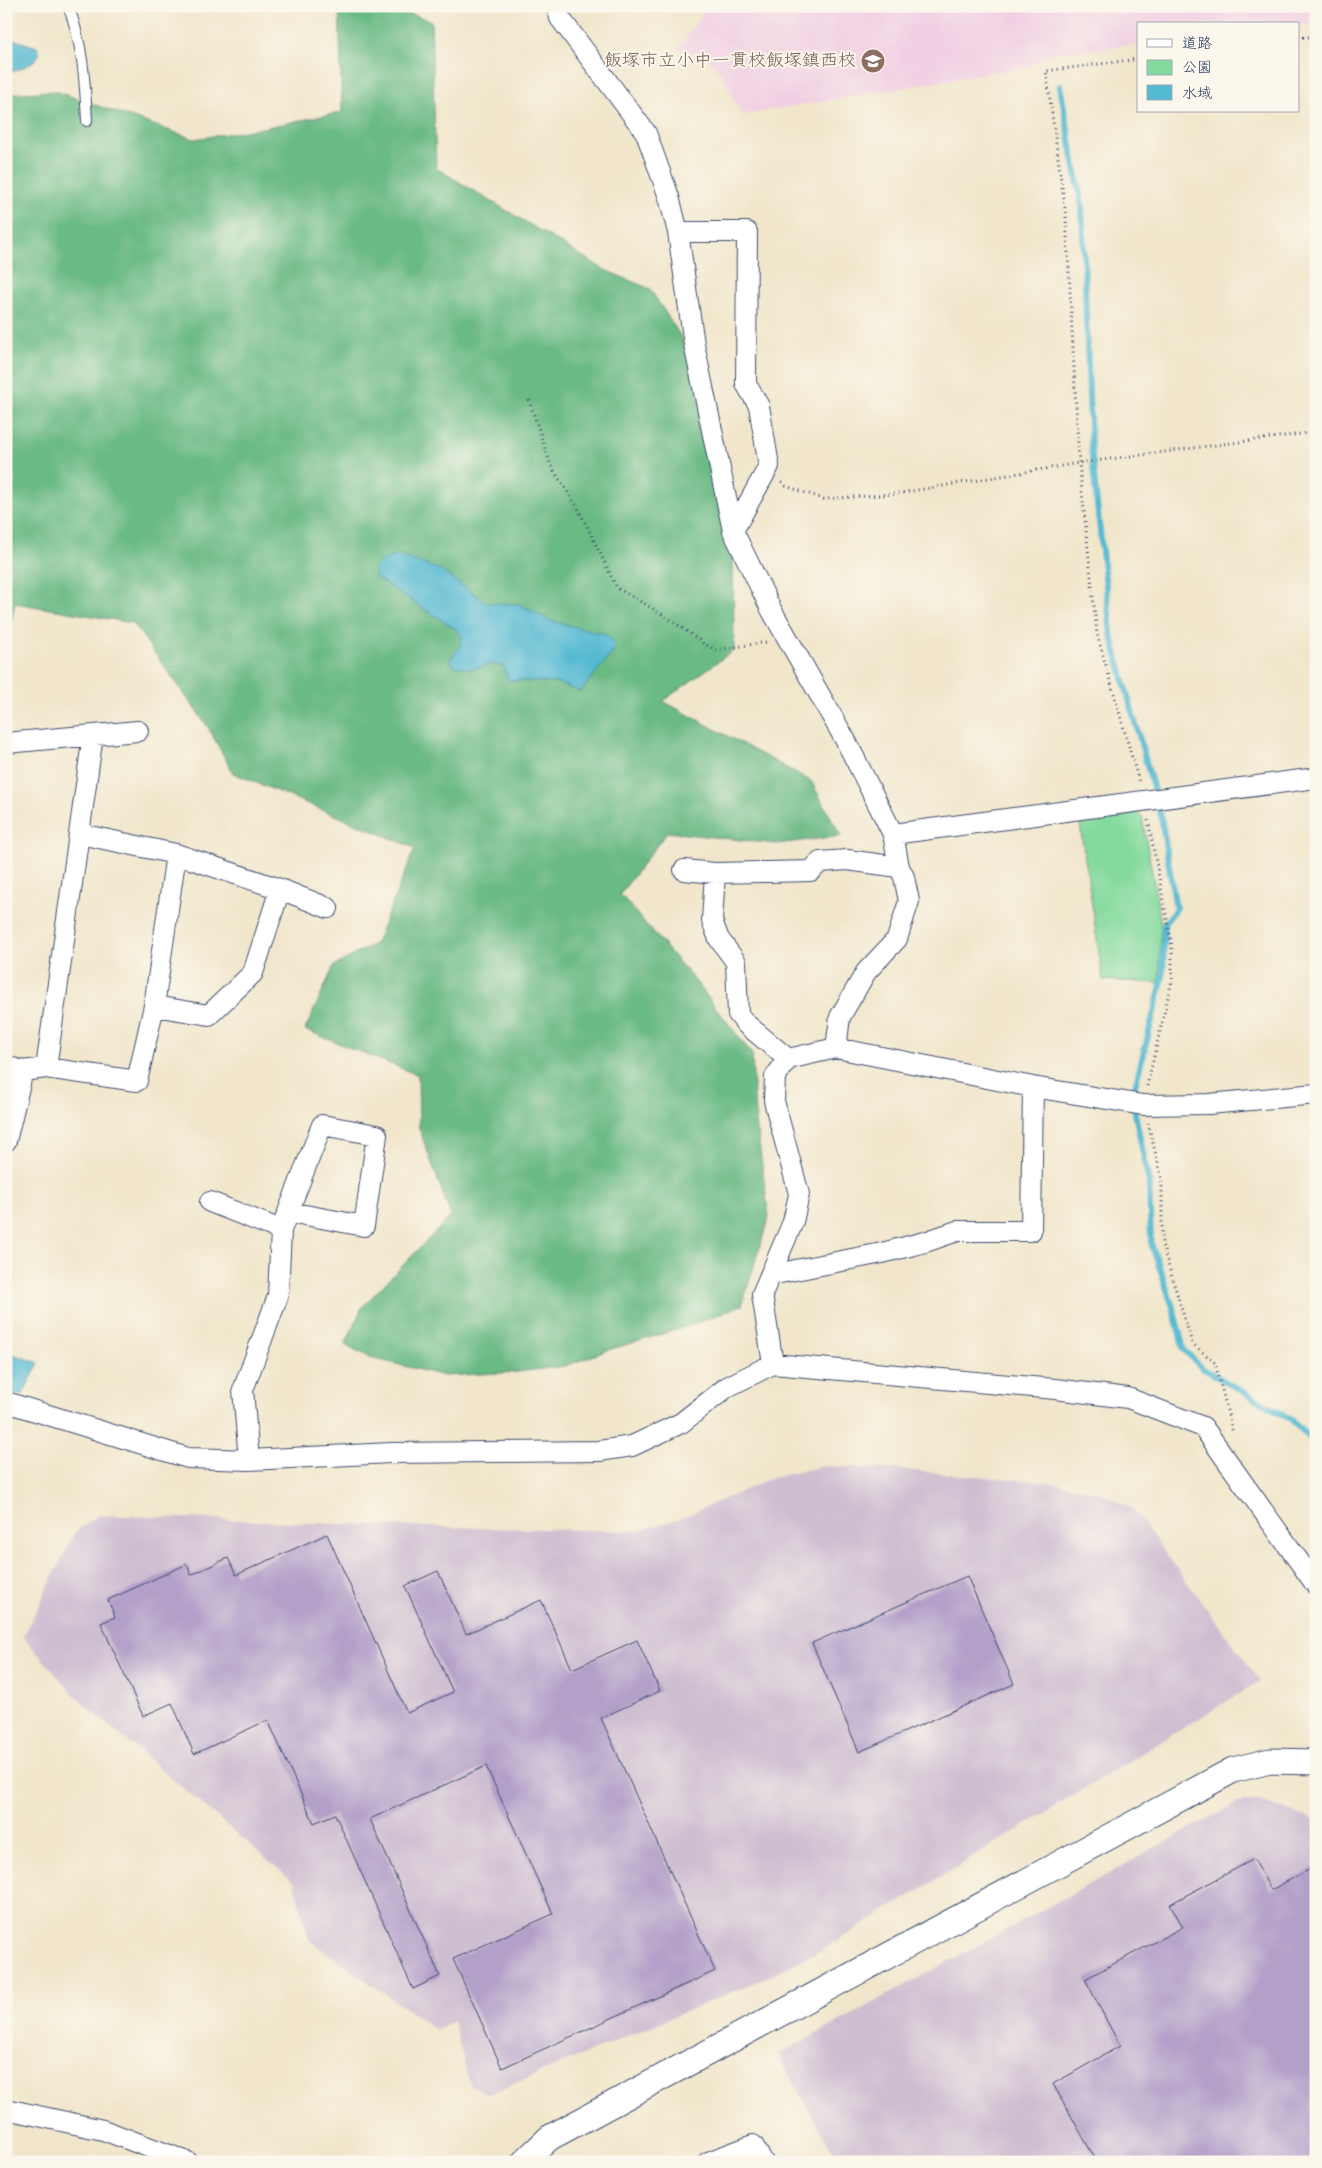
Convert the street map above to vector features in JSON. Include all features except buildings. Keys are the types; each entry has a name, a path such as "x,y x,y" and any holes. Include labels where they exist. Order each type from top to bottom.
{"street":[{"path":"557,6 560,18 646,133 669,197 678,232 694,344 733,531 787,638 846,741 893,834 898,867 904,877 909,901 897,939 866,972 840,1017 836,1048"},
{"path":"678,232 747,232 746,384 759,406 769,466 733,531"},
{"path":"6,744 138,731"},
{"path":"46,1068 93,735"},
{"path":"893,834 1316,778"},
{"path":"80,834 176,854 280,889 328,908"},
{"path":"6,1141 15,1069 46,1068 137,1081 154,1006 176,854"},
{"path":"684,870 716,873 811,871 820,862 847,860 898,867"},
{"path":"716,873 712,921 719,940 736,962 738,1014 746,1024 788,1058"},
{"path":"154,1006 209,1015 253,973 280,889"},
{"path":"773,1364 762,1294 793,1222 798,1194 774,1101 775,1077 788,1058 836,1048 1033,1087 1143,1105 1209,1104 1316,1094"},
{"path":"770,1275 882,1253 958,1231 1031,1231 1033,1087"},
{"path":"249,1460 243,1390 278,1296 281,1230 322,1125 378,1135 364,1226 289,1212"},
{"path":"210,1202 281,1230"},
{"path":"6,1402 188,1458 249,1460 391,1453 599,1451 632,1446 681,1423 726,1387 773,1364 1055,1389 1128,1398 1203,1427 1316,1585"},
{"path":"524,2162 549,2138 1233,1770 1270,1761 1316,1762"},
{"path":"6,2109 103,2130 188,2162"},
{"path":"708,2162 753,2145 763,2162"}],"lane":[{"path":"68,6 78,37 85,82 86,121"}],"path":[{"path":"1300,38 1316,36"},
{"path":"1137,59 1046,71 1066,216 1079,463 1097,634 1144,800 1172,946 1172,980 1143,1105 1162,1179 1162,1244 1192,1343 1216,1363 1234,1439"},
{"path":"528,400 551,466 578,508 617,588 667,617 704,644 716,650 787,638"},
{"path":"769,466 786,486 824,499 894,494 1079,463 1316,432"}],"shaded area":[{"name":"飯塚市立小中一貫校飯塚鎮西校","path":"708,6 719,6 730,11 738,6 1316,6 1316,24 1300,26 1300,22 1137,22 1137,44 1047,54 1030,66 742,115 722,74 706,56 678,49"},
{"path":"825,1466 893,1469 1056,1483 1098,1492 1133,1509 1260,1681 820,1951 756,1982 489,2094 470,2085 453,2021 436,2030 309,1940 294,1882 79,1700 23,1637 75,1532 99,1515 395,1526 637,1531 681,1518 774,1477"},
{"path":"1258,1800 1316,1821 1316,2162 839,2162 778,2055 1237,1803"}],"green space":[{"path":"339,6 389,6 431,21 436,168 605,270 650,289 700,366 733,531 734,650 663,701 811,781 841,836 777,844 667,832 620,894 696,982 752,1054 755,1113 769,1217 742,1305 689,1326 608,1350 565,1366 518,1372 444,1376 372,1358 345,1345 362,1307 451,1216 419,1128 418,1075 305,1030 334,966 376,943 415,848 233,773 208,727 133,623 15,603 6,648 6,94 55,91 194,139 252,130 342,112"},
{"path":"1137,810 1142,817 1161,923 1159,983 1103,980 1079,818"}],"water":[{"path":"6,37 37,47 40,53 30,64 6,74"},
{"path":"398,555 440,570 487,603 519,604 551,621 606,634 615,645 612,653 580,692 558,683 508,680 504,667 494,664 470,669 453,665 450,659 460,647 462,638 457,630 376,578 374,568 381,561"},
{"path":"6,1352 39,1363 22,1396 6,1391"}],"waterway":[{"path":"1060,86 1082,206 1091,448 1111,634 1161,816 1176,909 1164,924 1163,977 1132,1098 1149,1183 1151,1243 1173,1307 1184,1350 1202,1368 1292,1420 1316,1444"}],"place":[{"name":"飯塚市立小中一貫校飯塚鎮西校","path":"873,61"}]}
